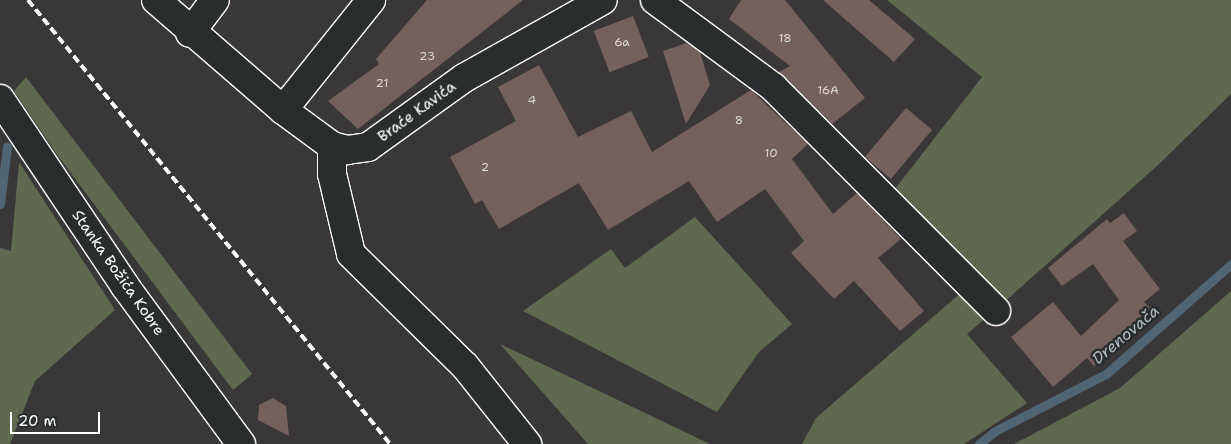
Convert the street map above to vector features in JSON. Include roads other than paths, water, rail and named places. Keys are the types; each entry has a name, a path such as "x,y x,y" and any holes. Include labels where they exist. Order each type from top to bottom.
{"street":[{"path":"156,0 190,33 284,110 332,146 332,174 351,254 465,366 527,444"},
{"path":"190,33 215,0"},
{"path":"284,110 371,0"},
{"name":"Braće Kavića","path":"332,146 347,150 368,147 464,78 603,0"},
{"path":"655,0 773,87 996,311"},
{"name":"Stanka Božića Kobre","path":"0,98 125,286 241,444"}],"waterway":[{"path":"0,204 7,146"},
{"name":"Drenovača","path":"979,444 995,431 1106,374 1231,264"}],"railway":[{"path":"28,0 390,444"}]}
